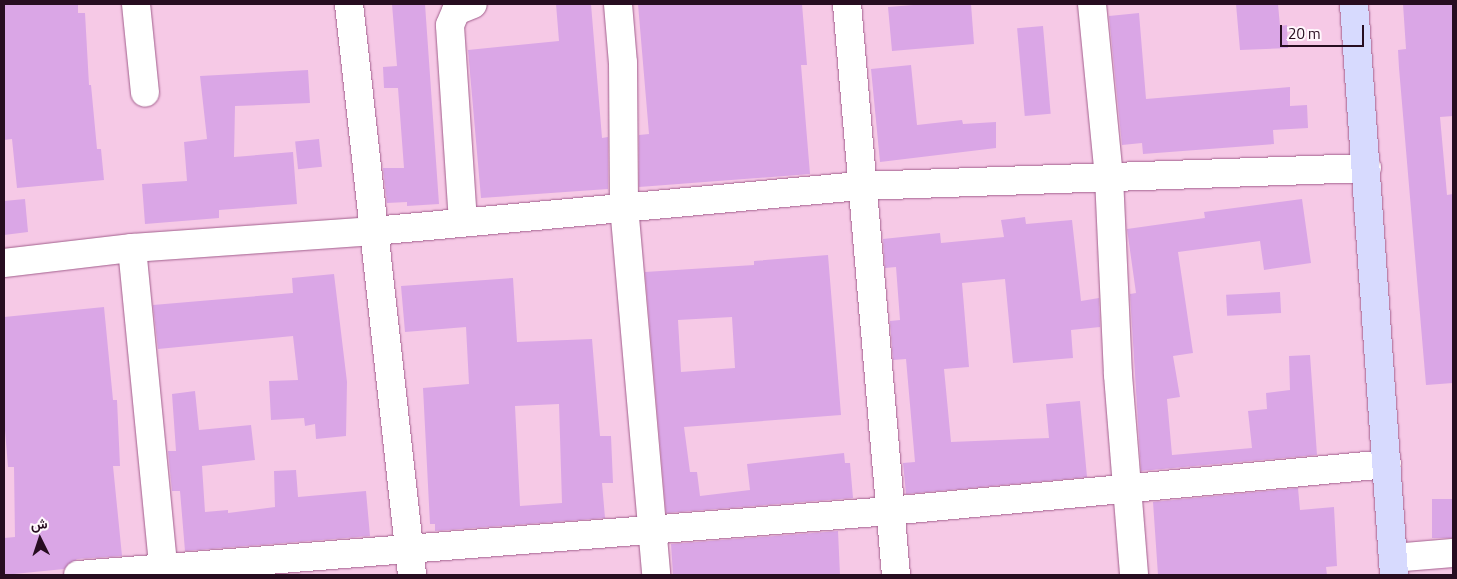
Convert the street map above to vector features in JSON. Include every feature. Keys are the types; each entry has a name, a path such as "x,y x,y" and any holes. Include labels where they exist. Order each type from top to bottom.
{"main road":[{"path":"1354,4 1367,168 1393,567"}],"street":[{"path":"136,4 145,93"},
{"path":"350,4 411,563"},
{"path":"463,222 450,25 456,11 473,4"},
{"path":"618,4 623,63 624,206 656,575"},
{"path":"847,4 861,186 896,575"},
{"path":"1092,4 1109,176 1118,375 1130,489 1134,575"},
{"path":"4,263 132,248 374,231 624,206 861,186 1367,168"},
{"path":"132,248 163,572"},
{"path":"78,575 411,563 652,530 889,511 1387,464"},
{"path":"1393,567 1453,554"}],"building":[{"path":"4,4 78,4 78,13 85,13 89,85 91,85 97,149 101,149 104,180 17,188 12,139 4,140"},
{"path":"392,4 425,4 439,204 407,206 407,202 387,203 383,168 404,168 398,88 384,88 383,67 397,66"},
{"path":"556,4 591,4 602,138 608,137 608,189 481,198 468,50 559,41"},
{"path":"638,4 802,4 807,65 801,65 810,174 639,187 639,135 649,134"},
{"path":"926,4 971,4 974,44 892,51 888,7"},
{"path":"1236,4 1278,4 1280,26 1287,25 1288,48 1240,50"},
{"path":"1403,4 1453,4 1453,116 1440,117 1447,195 1453,194 1453,383 1426,385 1399,68 1398,50 1406,49"},
{"path":"1139,13 1146,99 1290,87 1290,106 1307,105 1308,128 1273,130 1274,144 1143,154 1142,143 1122,145 1109,16"},
{"path":"1043,26 1051,114 1025,116 1017,28"},
{"path":"911,65 917,125 962,120 963,124 996,122 996,148 880,162 871,69"},
{"path":"308,70 310,103 235,106 234,157 293,152 297,204 219,210 219,218 145,224 142,184 187,181 184,142 207,139 200,76"},
{"path":"319,139 322,167 298,169 295,142"},
{"path":"25,199 28,232 4,235 4,201"},
{"path":"1302,199 1311,263 1264,270 1260,241 1178,252 1193,353 1173,356 1180,397 1167,399 1172,455 1252,448 1248,411 1267,409 1266,393 1290,390 1289,356 1310,355 1317,455 1141,471 1130,294 1136,293 1127,229 1205,218 1204,212"},
{"path":"1025,217 1026,224 1072,220 1081,301 1099,298 1100,327 1071,330 1073,358 1013,363 1005,279 962,283 969,367 944,369 951,442 1049,438 1046,404 1080,401 1087,477 906,494 903,463 915,462 906,359 893,360 890,321 900,320 896,267 885,268 883,239 940,233 941,243 1004,237 1001,220"},
{"path":"828,255 841,415 684,427 690,472 697,472 700,496 750,490 747,464 844,453 845,463 850,463 853,498 666,513 645,272 754,265 754,261","holes":["732,317 735,368 681,372 678,320"]},
{"path":"334,274 347,382 346,436 316,439 315,424 305,426 304,418 271,420 269,381 298,380 293,336 158,349 153,305 293,293 292,278"},
{"path":"513,278 517,342 592,339 600,436 611,436 613,483 602,483 605,518 435,531 435,524 430,524 423,388 469,384 466,327 405,332 401,286","holes":["559,404 562,503 520,506 515,406"]},
{"path":"1280,292 1281,313 1227,316 1226,295"},
{"path":"104,307 113,400 117,400 120,466 113,466 122,556 77,559 64,569 4,575 4,538 15,537 14,467 8,467 4,418 4,317"},
{"path":"195,391 199,430 251,425 255,460 202,466 205,512 228,510 228,513 275,507 274,471 296,470 298,497 366,491 370,536 185,551 180,491 172,491 168,451 176,451 172,394"},
{"path":"1298,488 1300,510 1334,507 1337,566 1326,567 1327,575 1158,575 1153,502"},
{"path":"1432,499 1453,499 1453,538 1432,538"},
{"path":"838,531 840,575 673,575 671,544"}]}
